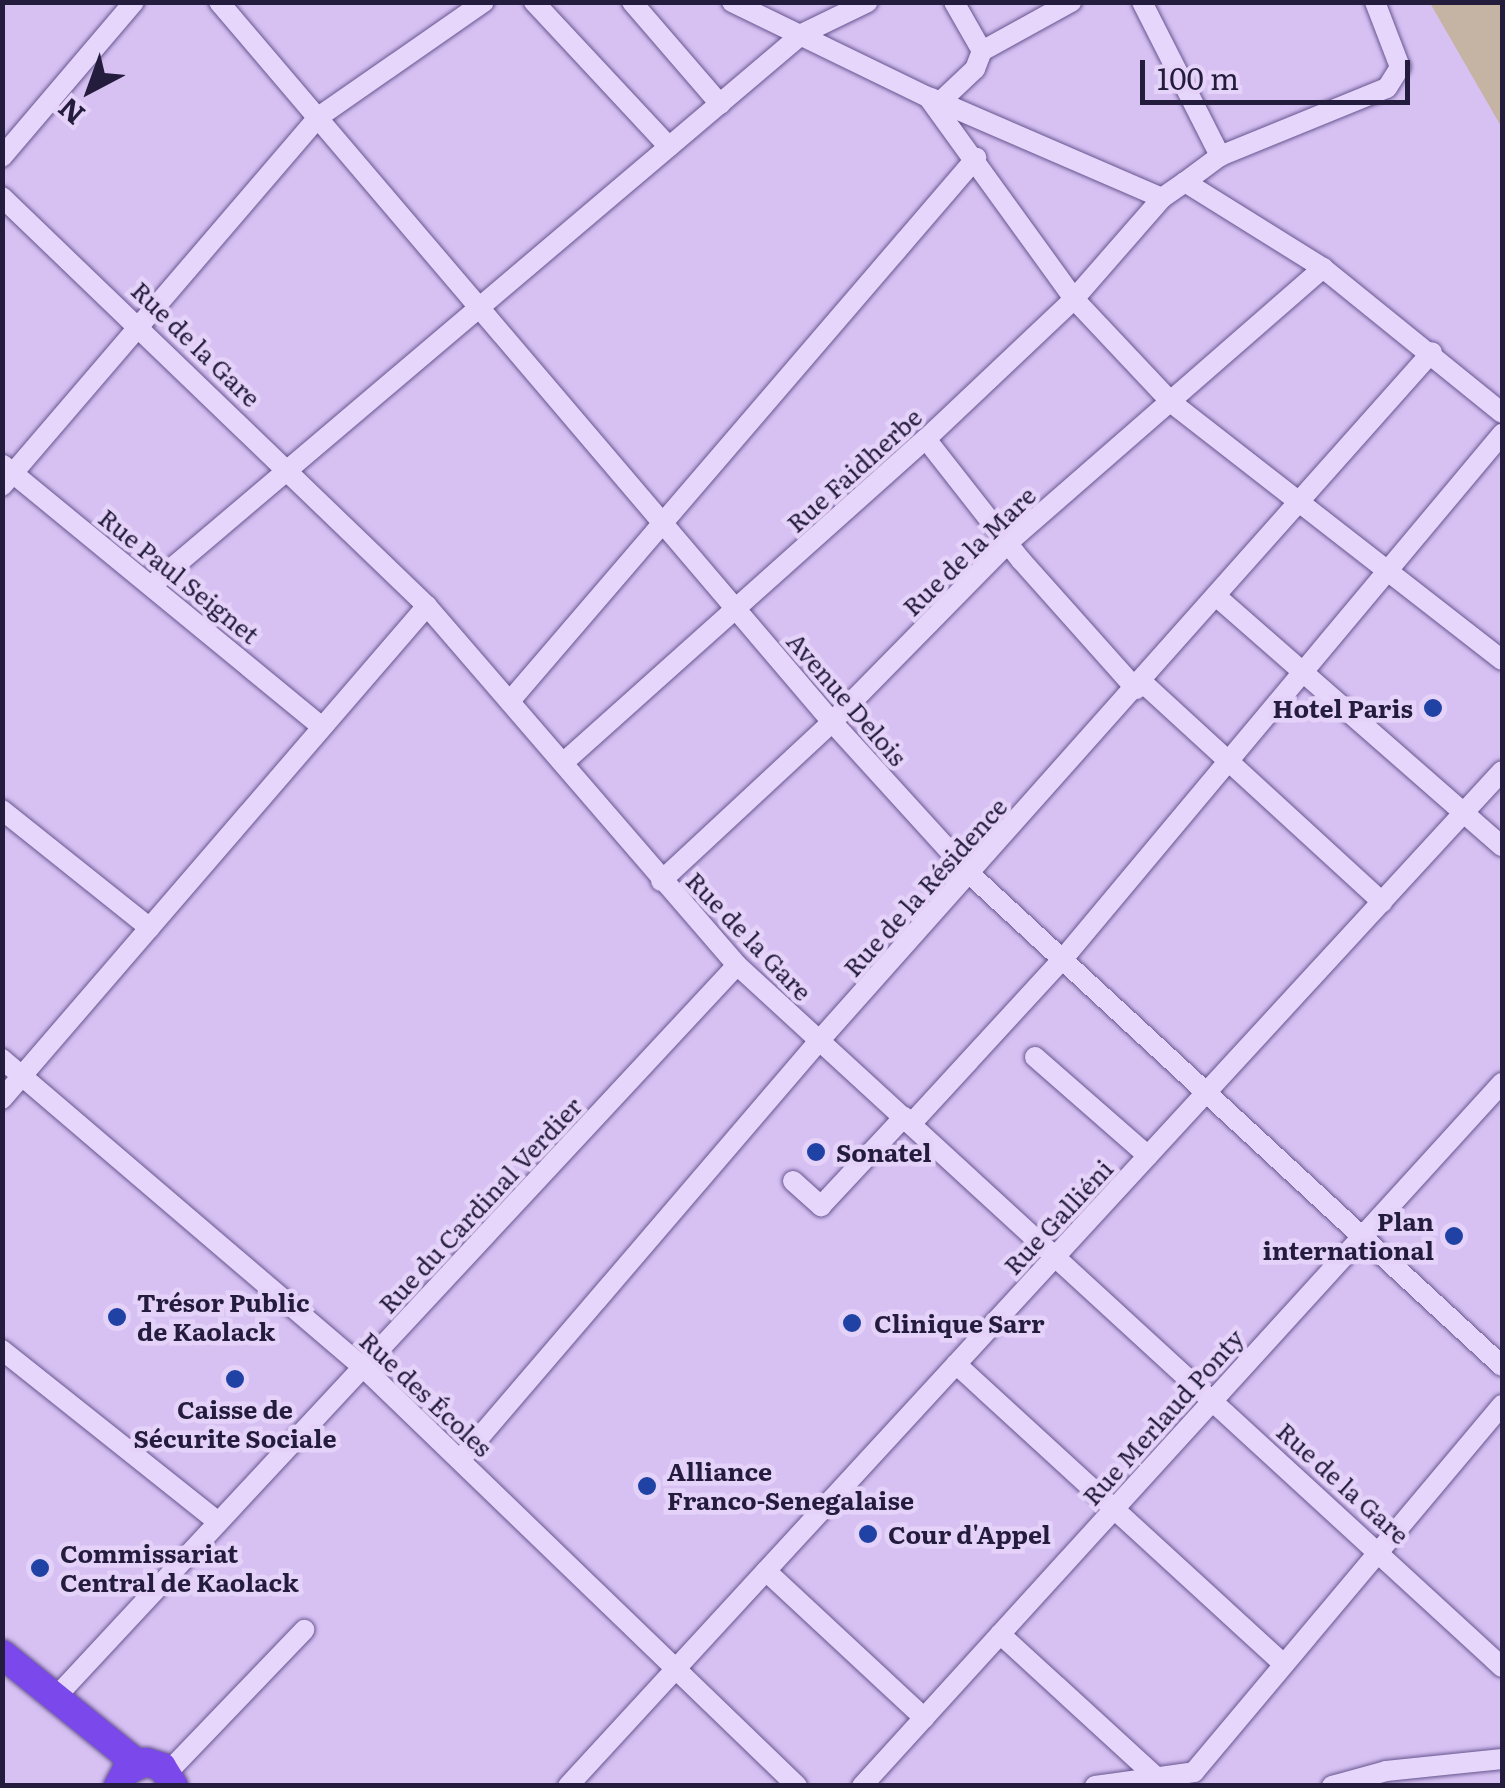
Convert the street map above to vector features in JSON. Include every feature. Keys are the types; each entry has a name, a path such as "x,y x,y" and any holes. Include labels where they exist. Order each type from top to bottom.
{"highway":[{"path":"2,1654 89,1727 125,1776 171,1779"}],"street":[{"path":"2,157 134,2"},
{"name":"Avenue Delois","path":"218,2 832,722 970,874 1502,1366"},
{"path":"6,475 142,325 317,118 484,2"},
{"path":"534,2 669,148"},
{"path":"632,2 720,104"},
{"path":"732,2 934,100 1162,198"},
{"path":"152,584 802,34 868,2"},
{"path":"954,2 982,51"},
{"path":"934,100 975,69 982,51 1071,2"},
{"path":"1142,2 1220,156"},
{"name":"Rue Faidherbe","path":"563,763 926,439 1074,299 1162,198 1220,156 1387,88 1398,77 1398,54 1375,2"},
{"path":"934,100 1074,299 1172,404 1502,660"},
{"path":"510,701 667,526 830,323 976,158"},
{"path":"1185,182 1323,268 1432,352 1502,413"},
{"name":"Rue de la Gare","path":"2,197 142,325 427,606 737,965 1212,1401 1381,1550 1502,1666"},
{"name":"Rue de la Mare","path":"661,881 832,722 1008,542 1172,404 1323,268"},
{"name":"Rue de la Résidence","path":"460,1460 818,1041 1139,686 1298,499 1432,352"},
{"path":"794,1180 821,1206 1062,960 1306,674 1502,434"},
{"path":"926,439 1008,542 1139,686 1382,902"},
{"name":"Rue Paul Seignet","path":"6,475 152,584 322,727"},
{"path":"1216,596 1502,846"},
{"path":"2,1099 427,606"},
{"name":"Rue Galliéni","path":"568,1786 1502,771"},
{"path":"6,820 150,928"},
{"name":"Rue du Cardinal Verdier","path":"55,1698 737,965"},
{"path":"1034,1057 1148,1156"},
{"name":"Rue des Écoles","path":"2,1059 363,1367 797,1786"},
{"name":"Rue Merlaud Ponty","path":"862,1786 1502,1084"},
{"path":"2,1350 218,1522"},
{"path":"956,1364 1281,1662"},
{"path":"1095,1786 1194,1772 1281,1662 1502,1405"},
{"path":"766,1571 924,1718"},
{"path":"171,1779 304,1630"},
{"path":"1000,1634 1156,1777"},
{"path":"1332,1786 1386,1771 1502,1759"}],"shaded area":[{"path":"1430,3 1502,3 1502,128"}],"place":[{"name":"Hotel Paris","path":"1433,708"},
{"name":"Sonatel","path":"816,1152"},
{"name":"Plan international","path":"1454,1236"},
{"name":"Trésor Public de Kaolack","path":"117,1317"},
{"name":"Clinique Sarr","path":"852,1323"},
{"name":"Caisse de Sécurite Sociale","path":"235,1379"},
{"name":"Alliance Franco-Senegalaise","path":"647,1486"},
{"name":"Cour d'Appel","path":"868,1534"},
{"name":"Commissariat Central de Kaolack","path":"40,1568"}]}
